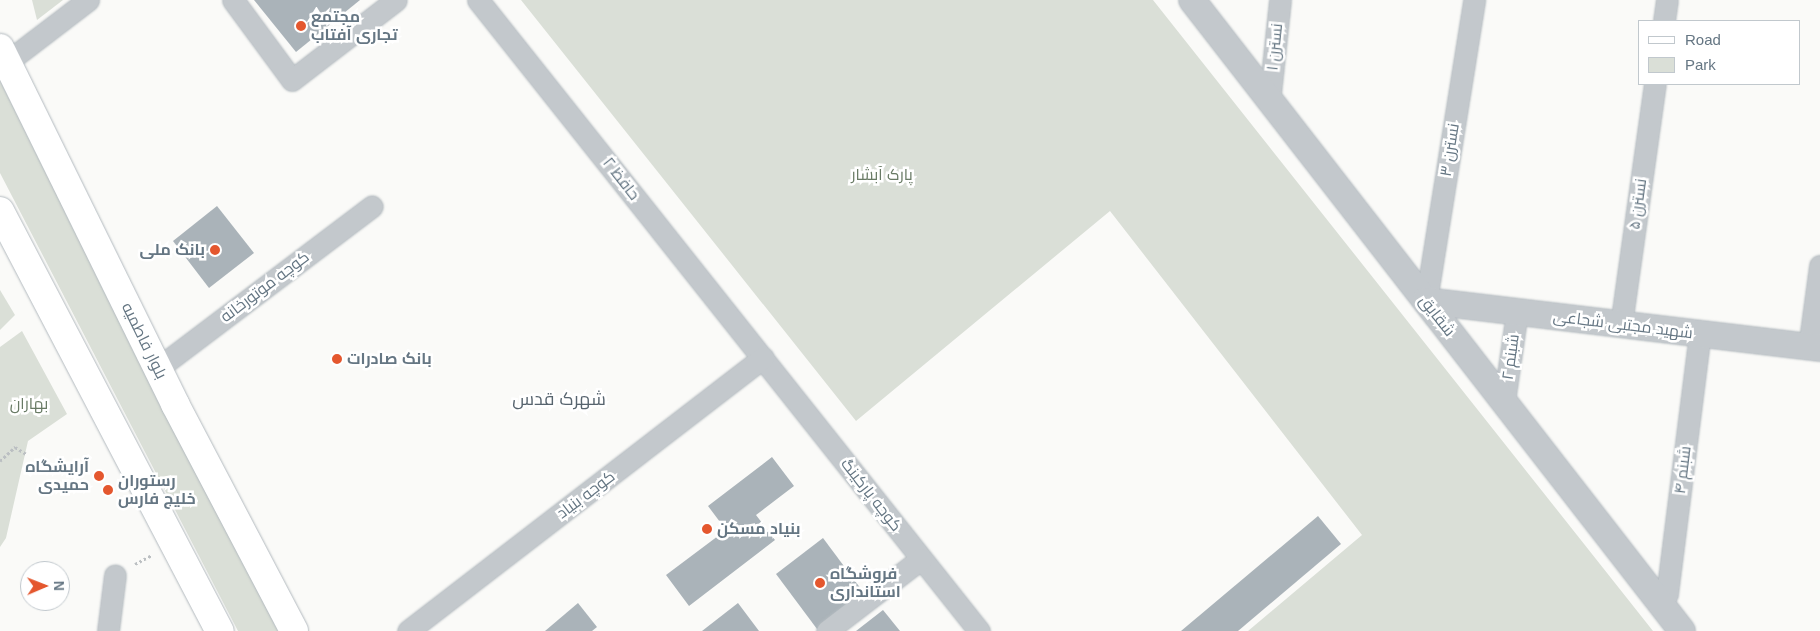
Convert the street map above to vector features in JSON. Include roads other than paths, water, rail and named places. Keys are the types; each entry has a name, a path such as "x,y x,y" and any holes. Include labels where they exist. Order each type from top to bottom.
{"main road":[{"name":"بلوار فاطمیه","path":"3,55 158,368 294,631"},
{"path":"0,211 220,631"}],"street":[{"path":"3,55 88,0"},
{"path":"233,0 292,80 396,0"},
{"name":"حافظ ۲","path":"478,0 763,358"},
{"name":"شقایق","path":"1192,0 1682,631"},
{"name":"نسترن ۱","path":"1270,94 1280,0"},
{"name":"نسترن ۳","path":"1426,301 1474,0"},
{"path":"1664,20 1667,0"},
{"name":"نسترن ۵","path":"1621,325 1655,85"},
{"name":"کوچه موتورخانه","path":"158,368 372,206"},
{"path":"1815,348 1820,266"},
{"name":"شهید مجتبی شجاعی","path":"1426,301 1815,348"},
{"name":"شبنم ۲","path":"1504,402 1517,312"},
{"name":"شبنم ۴","path":"1658,600 1667,594 1700,334"},
{"name":"کوچه پارکینگ","path":"763,358 979,631"},
{"name":"کوچه بنیاد","path":"408,631 763,358"},
{"path":"827,631 921,558"},
{"path":"108,631 115,575"}],"place":[{"name":"مجتمع تجاری آفتاب","path":"301,26"},
{"name":"بانک ملی","path":"215,250"},
{"name":"بانک صادرات","path":"337,359"},
{"name":"آرایشگاه حمیدی","path":"99,476"},
{"name":"رستوران خلیج فارس","path":"108,490"},
{"name":"بنیاد مسکن","path":"707,529"},
{"name":"فروشگاه استانداری","path":"820,583"}],"district":[{"name":"شهرک قدس","path":"559,399"}],"park label":[{"name":"پارک آبشار","path":"882,175"},
{"name":"بهاران","path":"29,404"}]}
